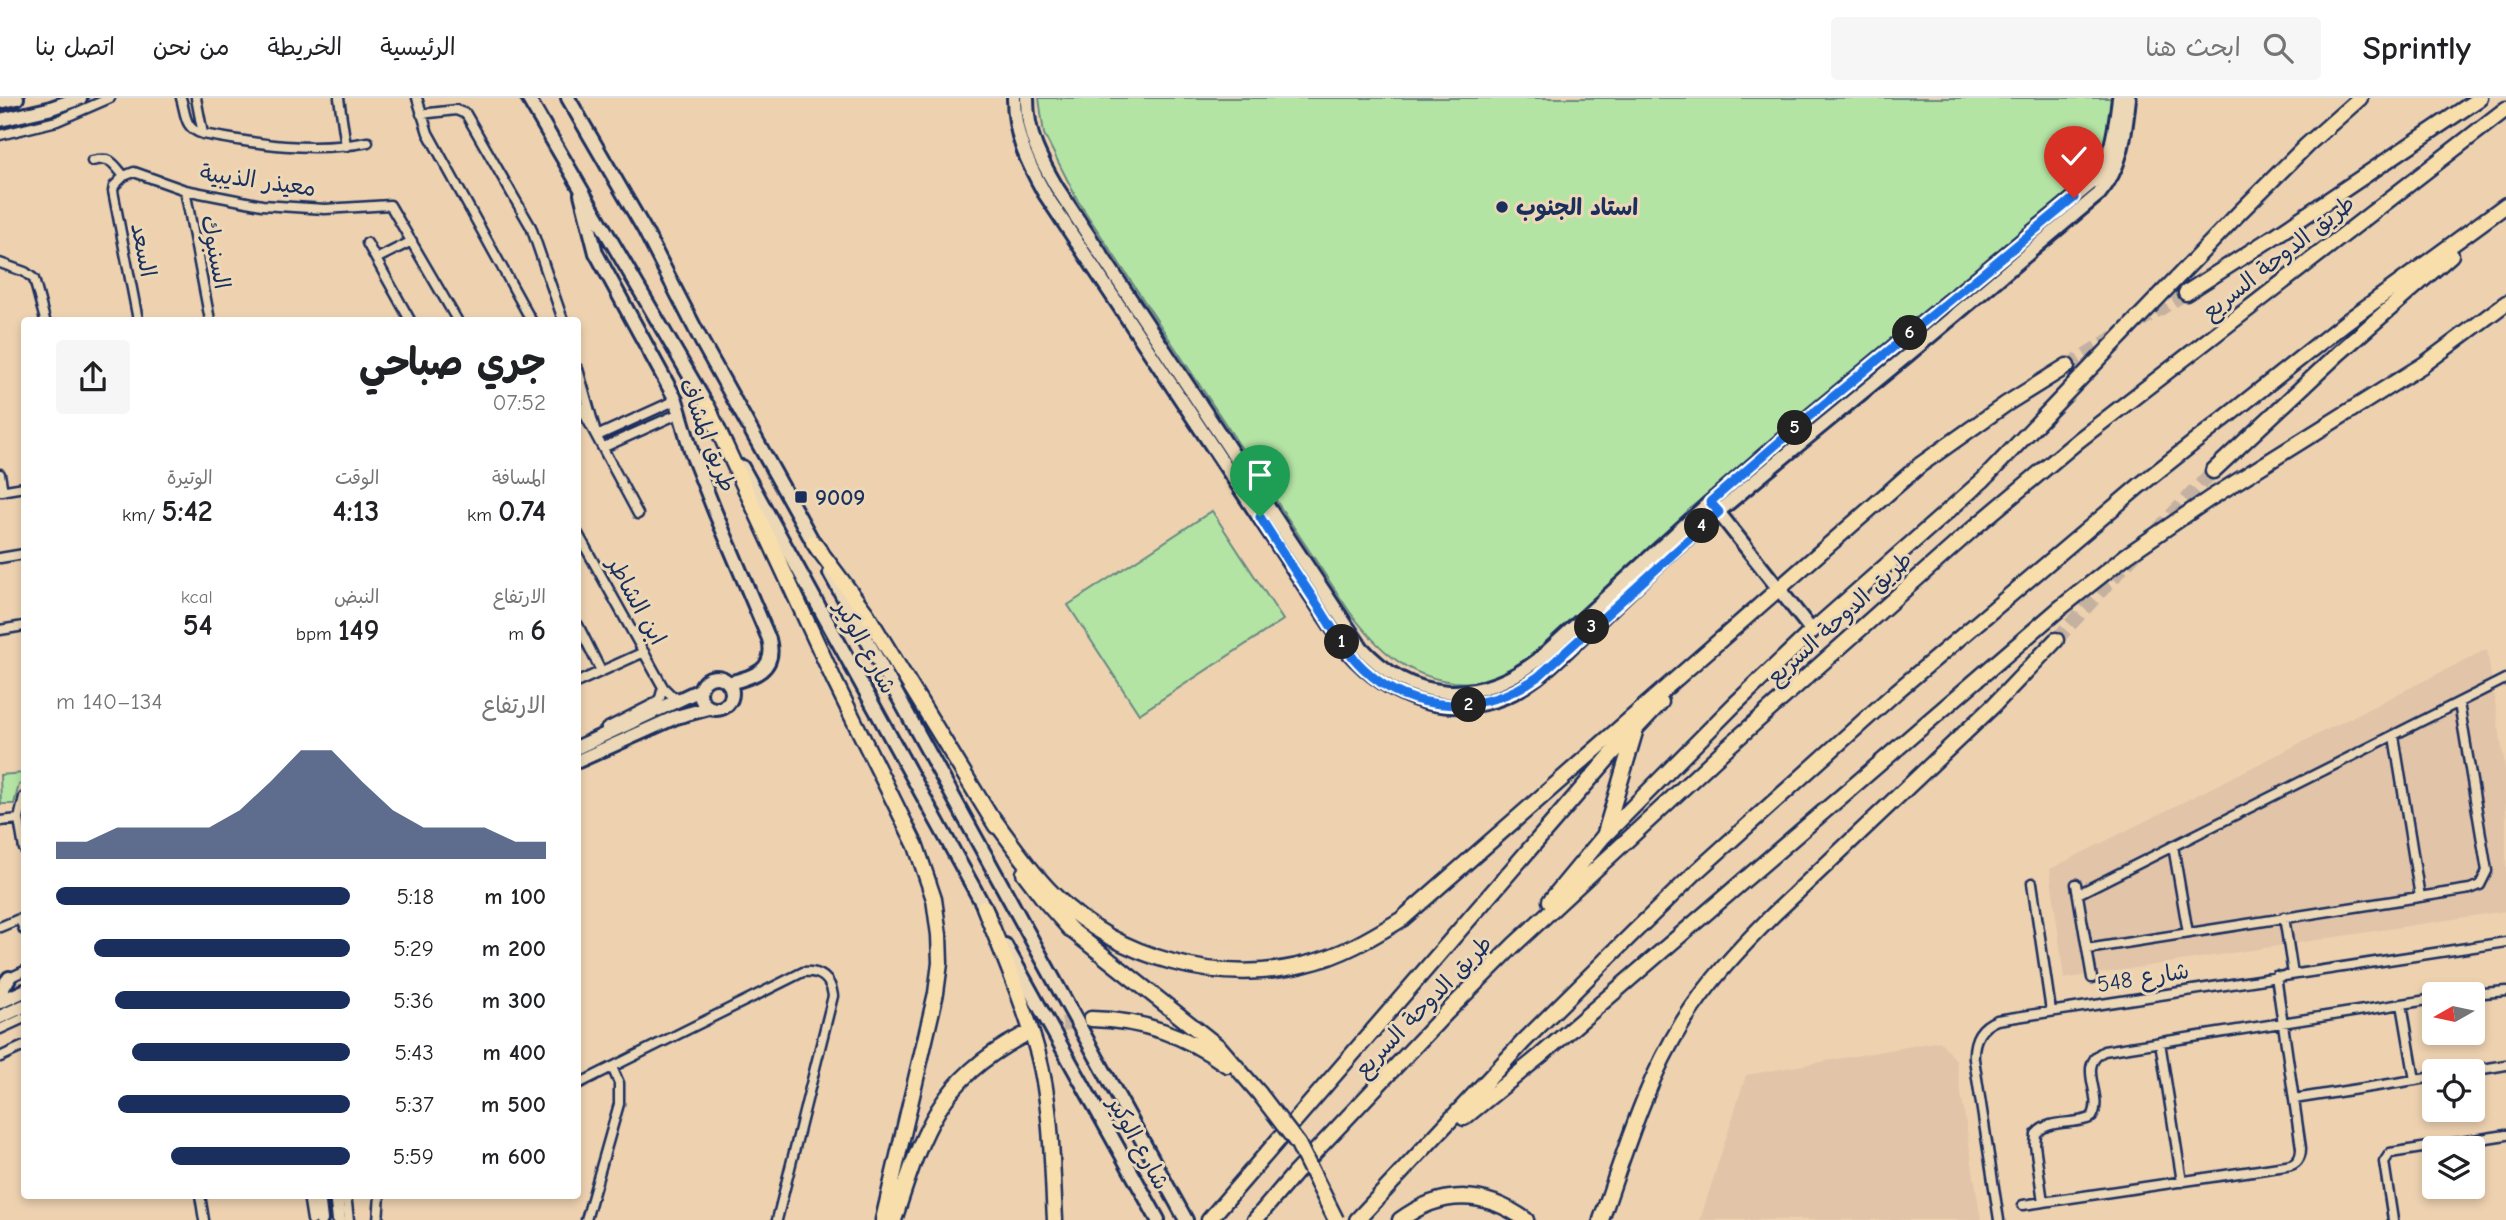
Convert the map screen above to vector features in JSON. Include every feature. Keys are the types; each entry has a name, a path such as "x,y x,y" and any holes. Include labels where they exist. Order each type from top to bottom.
{"highway":[{"path":"1514,945 1604,838 1734,705 1812,631 1983,480 2240,212 2307,145 2360,98"},
{"path":"2186,293 2480,98"},
{"name":"طريق الدوحة السريع","path":"1255,1220 1447,1012 1514,945 1722,752 1975,527 2079,440 2506,108"},
{"path":"2213,471 2339,353 2505,206"},
{"path":"1357,1220 1524,1041 1634,932 1897,691 2158,470 2346,322 2505,206"},
{"path":"1427,1147 1540,1056 2059,609 2127,555 2209,499 2423,365 2506,303"},
{"path":"992,817 1055,896 1073,912 1114,939 1154,956 1194,967 1246,971 1306,964 1333,956 1366,941 1402,919 1929,459 2006,404 2067,366"},
{"path":"707,405 835,682 916,846 934,899 940,963 936,993 883,1220"},
{"path":"813,542 866,613 1025,875 1070,929 1220,1048 1298,1143 1336,1220"},
{"path":"1209,1220 1637,727 1720,640"},
{"path":"1601,1220 1640,1109 1659,1065 1684,1021 1709,986 1773,915 1993,706 2056,640"},
{"path":"1604,838 1637,727"},
{"path":"984,907 1021,1002 1038,1056 1046,1106 1055,1220"},
{"path":"1091,1019 1127,1021 1167,1031 1189,1041 1248,1081"},
{"path":"894,1220 923,1135 947,1096 979,1063 1022,1036"},
{"path":"1400,1220 1426,1204 1456,1197 1493,1201 1526,1220"}],"street":[{"path":"0,102 18,98 20,116"},
{"path":"0,120 80,98"},
{"path":"0,135 57,121 110,98"},
{"path":"181,98 191,129 203,134 270,145 346,146 368,142"},
{"path":"196,98 203,134"},
{"path":"339,98 346,146"},
{"path":"417,98 428,132 529,317"},
{"name":"شارع الوكير","path":"528,98 707,405 1156,1217"},
{"name":"شارع الوكير","path":"568,98 644,229 702,342 1186,1220"},
{"path":"1014,98 1016,129 1021,149 1045,194 1349,653 1377,681 1395,691 1428,703 1460,706 1512,694 1539,676 1800,424 2094,181 2110,153 2119,98"},
{"path":"1027,98 1028,126 1034,144 1057,188 1360,646 1371,659 1402,680 1434,690 1462,692 1491,686 1514,676 1538,660 1714,507 2099,194 2114,174 2119,161 2129,98"},
{"path":"421,114 456,110 466,114 531,227 562,317"},
{"name":"معيذر الذيبية","path":"92,161 106,158 124,176 134,172 185,190 262,205 325,209 390,205 412,241"},
{"name":"السعد","path":"124,176 114,186 113,191 137,317"},
{"name":"طريق المشاف","path":"579,183 588,230 600,262 676,400 710,500 772,650 770,660 762,670 742,680 728,683"},
{"name":"السنبوك","path":"185,190 209,317"},
{"path":"376,259 412,241 455,317"},
{"path":"367,243 408,317"},
{"path":"0,262 25,272 34,279 44,317"},
{"path":"581,380 597,436"},
{"path":"597,436 676,400"},
{"path":"581,407 638,514"},
{"path":"604,447 680,413"},
{"path":"0,474 2,491 21,488"},
{"path":"1714,507 1812,631"},
{"name":"ابن الشاطر","path":"581,539 663,687 671,695 682,699"},
{"path":"0,558 21,554"},
{"path":"0,630 21,626"},
{"path":"581,631 601,671"},
{"path":"581,681 644,652"},
{"path":"581,760 676,717 709,708 716,710 729,704 732,689 719,677 703,684 700,690 700,697 709,708"},
{"path":"2092,978 2077,889 2173,846 2505,679"},
{"path":"595,739 607,727 655,703 660,698 663,687"},
{"path":"581,746 700,690"},
{"path":"2087,949 2476,888 2486,877 2459,703"},
{"path":"2394,736 2420,897"},
{"path":"21,810 21,830"},
{"path":"0,821 19,818"},
{"path":"2173,846 2188,933"},
{"path":"2032,883 2051,1012"},
{"path":"2284,917 2293,974"},
{"path":"0,928 21,918"},
{"name":"شارع 548","path":"1999,1220 1974,1059 1976,1040 1987,1024 1997,1020 2506,942"},
{"path":"581,1082 803,972 810,971 824,976 832,988 831,1002 777,1220"},
{"path":"0,993 4,980 21,972"},
{"path":"2023,1205 2296,1163 2300,1159 2301,1149 2276,976"},
{"path":"2485,993 2506,991"},
{"path":"0,1002 21,992"},
{"path":"2043,1202 2035,1145 2036,1134 2044,1126 2092,1116 2096,1108 2090,1069 2094,1058 2099,1054 2110,1049 2422,1001"},
{"path":"2402,1004 2415,1080"},
{"path":"0,1017 21,1007"},
{"path":"0,1028 21,1019"},
{"path":"2160,1042 2182,1182"},
{"path":"0,1057 21,1047"},
{"path":"2485,1069 2506,1065"},
{"path":"586,1220 619,1104 619,1083 612,1067"},
{"path":"2294,1100 2422,1079"},
{"path":"2393,1220 2384,1162 2390,1153 2506,1135"},
{"path":"201,1199 204,1220"},
{"path":"309,1199 312,1220"},
{"path":"318,1199 321,1220"},
{"path":"336,1199 339,1220"},
{"path":"346,1199 349,1220"},
{"path":"378,1220 380,1199"}],"shaded area":[{"path":"2487,649 2506,773 2506,911 2064,979 2050,869"},
{"path":"1940,1041 1956,1060 1981,1220 1700,1220 1746,1075"}],"green space":[{"path":"1039,98 2113,98 2104,154 2089,179 1888,343 1760,452 1739,477 1526,663 1497,677 1470,683 1437,679 1407,667 1382,649 1349,611 1078,201 1044,134"},
{"path":"1212,511 1283,620 1139,714 1068,605"},
{"path":"21,773 21,784 14,804 1,804 0,775"}],"tunnel":[{"path":"2137,323 2186,293"},
{"path":"2067,366 2119,334"},
{"path":"2157,531 2213,471"},
{"path":"2056,640 2136,553"},
{"path":"1022,1036 1046,1027 1087,1020"}],"place":[{"name":"استاد الجنوب","path":"1502,207"},
{"name":"9009","path":"801,497"}],"route":[{"path":"1260,517 1349,653 1377,681 1411,698 1443,705 1476,704 1512,694 1539,676 1719,512 1710,502 1800,424 2074,198"}]}
